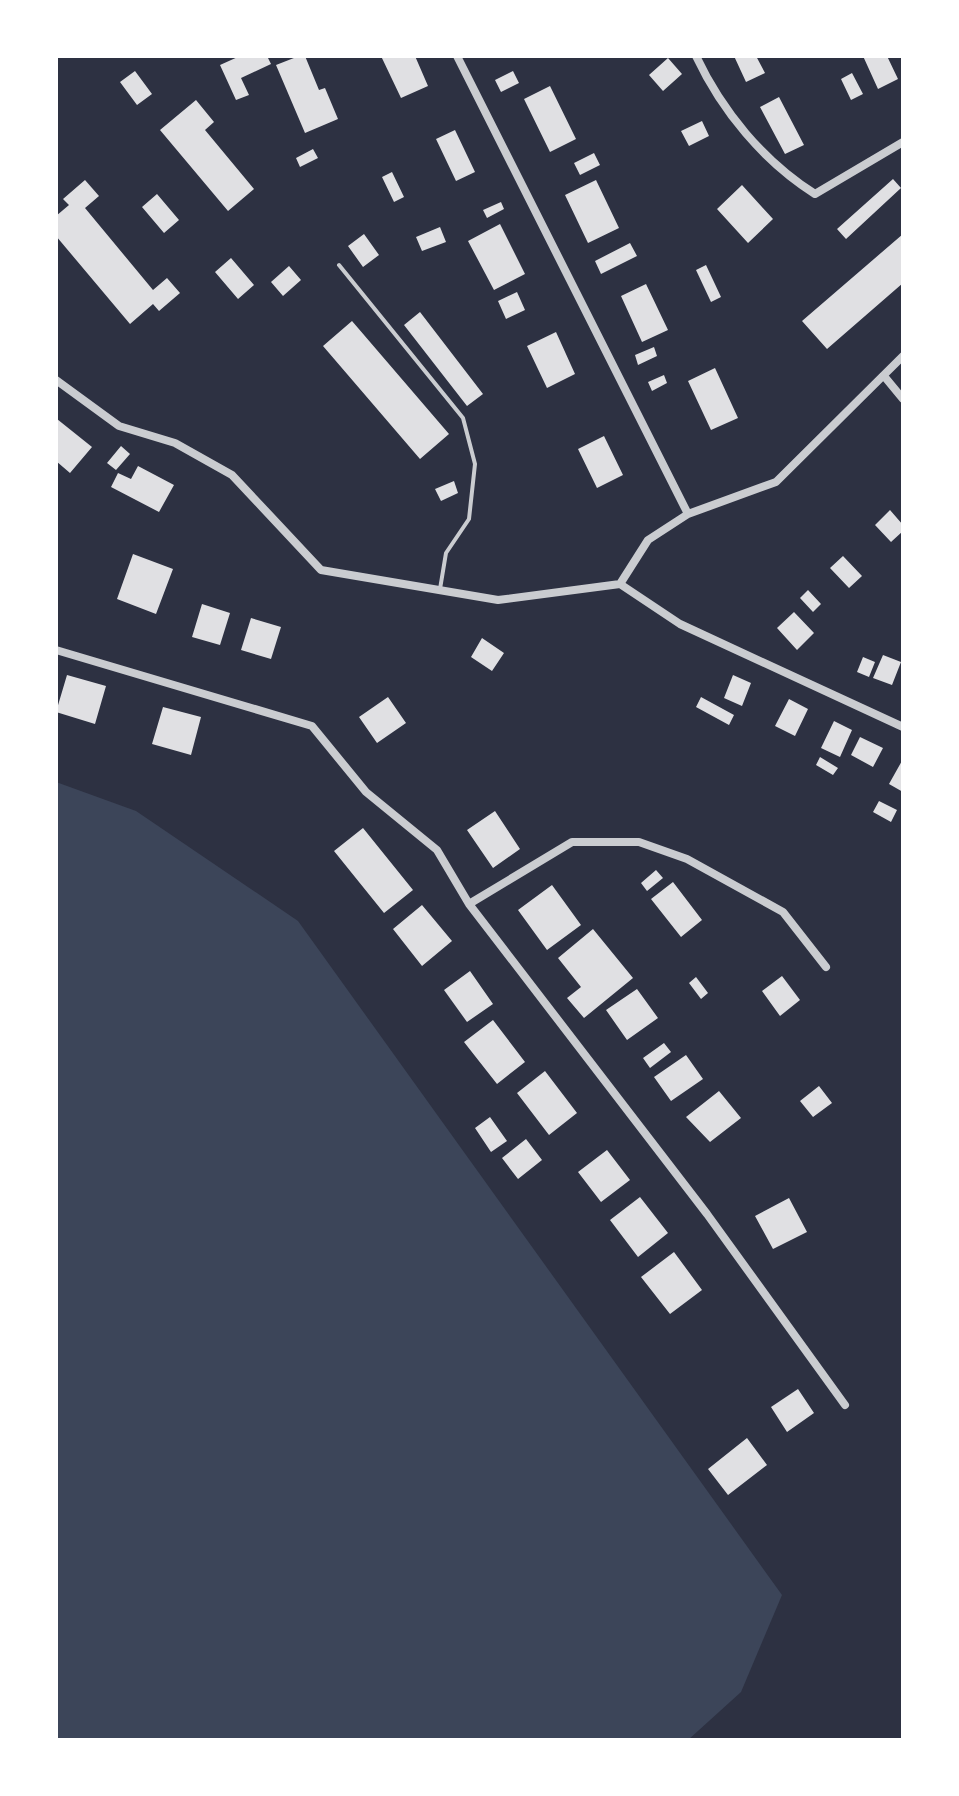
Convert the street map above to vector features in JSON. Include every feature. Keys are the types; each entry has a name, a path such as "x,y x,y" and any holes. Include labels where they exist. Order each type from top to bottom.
{"street":[{"path":"457,56 688,514"},
{"path":"696,56 714,95 785,175 815,194 903,142"},
{"path":"620,584 648,540 688,514 776,482 903,356"},
{"path":"884,376 903,399"},
{"path":"56,380 119,426 175,443 232,475 321,570 498,600 620,584 680,624 903,727"},
{"path":"56,650 312,726 366,792 437,850 469,904 707,1214 845,1405"},
{"path":"469,904 572,842 639,842 687,859 783,912 826,967"}],"lane":[{"path":"339,265 463,418 475,464 469,519 446,553 440,589"}],"shaded area":[{"path":"56,782 136,811 298,921 782,1595 741,1692 688,1740 56,1740"}],"building":[{"path":"240,56 267,56 271,64 241,78 249,95 236,100 220,65"},
{"path":"305,56 319,90 325,88 338,119 305,133 276,65"},
{"path":"381,56 415,56 428,86 401,98"},
{"path":"734,56 756,56 765,73 746,82"},
{"path":"863,56 887,56 898,79 878,89"},
{"path":"668,58 682,74 663,91 649,75"},
{"path":"135,71 152,94 137,105 120,82"},
{"path":"513,71 519,83 501,92 495,80"},
{"path":"852,73 863,94 851,100 841,79"},
{"path":"550,86 576,139 550,152 524,99"},
{"path":"779,97 804,145 785,154 760,107"},
{"path":"196,100 214,122 205,130 254,189 228,211 160,130"},
{"path":"702,121 709,136 689,146 681,131"},
{"path":"455,130 475,172 456,181 436,139"},
{"path":"313,149 318,158 300,167 296,158"},
{"path":"594,153 600,165 580,175 574,163"},
{"path":"392,172 404,197 394,202 382,177"},
{"path":"893,179 901,188 846,239 837,229"},
{"path":"85,180 99,196 85,208 153,290 167,278 180,293 159,311 153,304 130,324 56,236 56,216 69,205 63,199"},
{"path":"596,180 619,228 588,243 565,195"},
{"path":"742,185 773,219 748,243 717,209"},
{"path":"157,194 179,220 164,233 142,207"},
{"path":"501,202 504,209 487,218 483,210"},
{"path":"500,224 525,274 494,290 468,241"},
{"path":"440,227 446,242 422,251 416,237"},
{"path":"364,234 379,255 363,267 348,246"},
{"path":"903,234 903,283 827,349 802,321"},
{"path":"630,243 637,256 601,274 595,261"},
{"path":"231,258 254,285 238,299 215,272"},
{"path":"706,265 721,297 711,302 696,270"},
{"path":"289,266 301,280 283,296 271,282"},
{"path":"646,284 668,330 642,342 621,296"},
{"path":"517,292 525,310 506,319 498,301"},
{"path":"420,312 483,394 467,406 404,325"},
{"path":"352,321 449,434 420,459 323,346"},
{"path":"556,332 575,374 547,388 527,346"},
{"path":"654,347 657,356 638,365 635,355"},
{"path":"715,368 738,418 711,430 688,381"},
{"path":"664,375 667,383 652,391 648,382"},
{"path":"57,419 92,447 70,473 56,461"},
{"path":"604,436 623,475 597,488 578,449"},
{"path":"121,446 130,454 116,470 107,463"},
{"path":"138,466 174,485 159,512 111,487 118,473 131,479"},
{"path":"454,481 458,493 441,501 435,489"},
{"path":"890,510 903,525 903,531 891,542 875,525"},
{"path":"133,554 173,569 156,614 117,599"},
{"path":"843,556 862,576 849,588 830,568"},
{"path":"808,590 821,604 813,612 800,598"},
{"path":"202,604 230,613 220,645 192,637"},
{"path":"794,612 814,633 797,650 777,628"},
{"path":"251,618 281,627 271,659 241,650"},
{"path":"482,638 504,653 492,671 471,657"},
{"path":"883,655 901,662 892,685 873,678"},
{"path":"863,657 875,662 869,677 857,672"},
{"path":"67,675 106,686 95,724 56,712"},
{"path":"733,675 751,683 742,706 724,698"},
{"path":"388,697 406,723 377,743 359,717"},
{"path":"701,697 734,715 729,725 696,707"},
{"path":"789,699 808,709 795,736 775,726"},
{"path":"163,707 201,717 191,755 152,744"},
{"path":"834,721 852,730 840,757 821,748"},
{"path":"860,737 883,748 873,767 851,755"},
{"path":"820,757 838,768 833,775 816,765"},
{"path":"903,759 903,792 889,784"},
{"path":"879,801 897,810 891,822 873,812"},
{"path":"495,811 520,849 493,868 467,830"},
{"path":"363,828 413,890 384,913 334,851"},
{"path":"656,870 663,878 647,891 641,883"},
{"path":"673,882 702,920 681,937 651,899"},
{"path":"552,885 581,925 547,950 518,910"},
{"path":"422,905 452,941 422,966 393,929"},
{"path":"593,929 633,978 584,1018 567,998 581,987 558,958"},
{"path":"470,971 493,1004 467,1022 444,990"},
{"path":"782,976 800,1000 780,1016 762,991"},
{"path":"696,977 708,993 701,999 689,983"},
{"path":"637,989 658,1018 627,1040 606,1010"},
{"path":"493,1020 525,1062 497,1084 464,1042"},
{"path":"664,1043 671,1052 650,1068 643,1058"},
{"path":"686,1055 703,1079 671,1101 654,1077"},
{"path":"545,1071 577,1113 549,1135 517,1093"},
{"path":"819,1086 832,1103 813,1117 800,1101"},
{"path":"719,1091 741,1118 710,1142 686,1117"},
{"path":"490,1117 507,1141 491,1152 475,1128"},
{"path":"526,1139 542,1160 518,1179 502,1158"},
{"path":"607,1150 630,1180 601,1202 578,1172"},
{"path":"640,1197 668,1233 638,1257 610,1220"},
{"path":"789,1198 807,1232 773,1249 755,1216"},
{"path":"674,1252 702,1290 670,1314 641,1277"},
{"path":"798,1389 814,1413 787,1432 771,1407"},
{"path":"747,1438 767,1465 728,1495 708,1469"}]}
